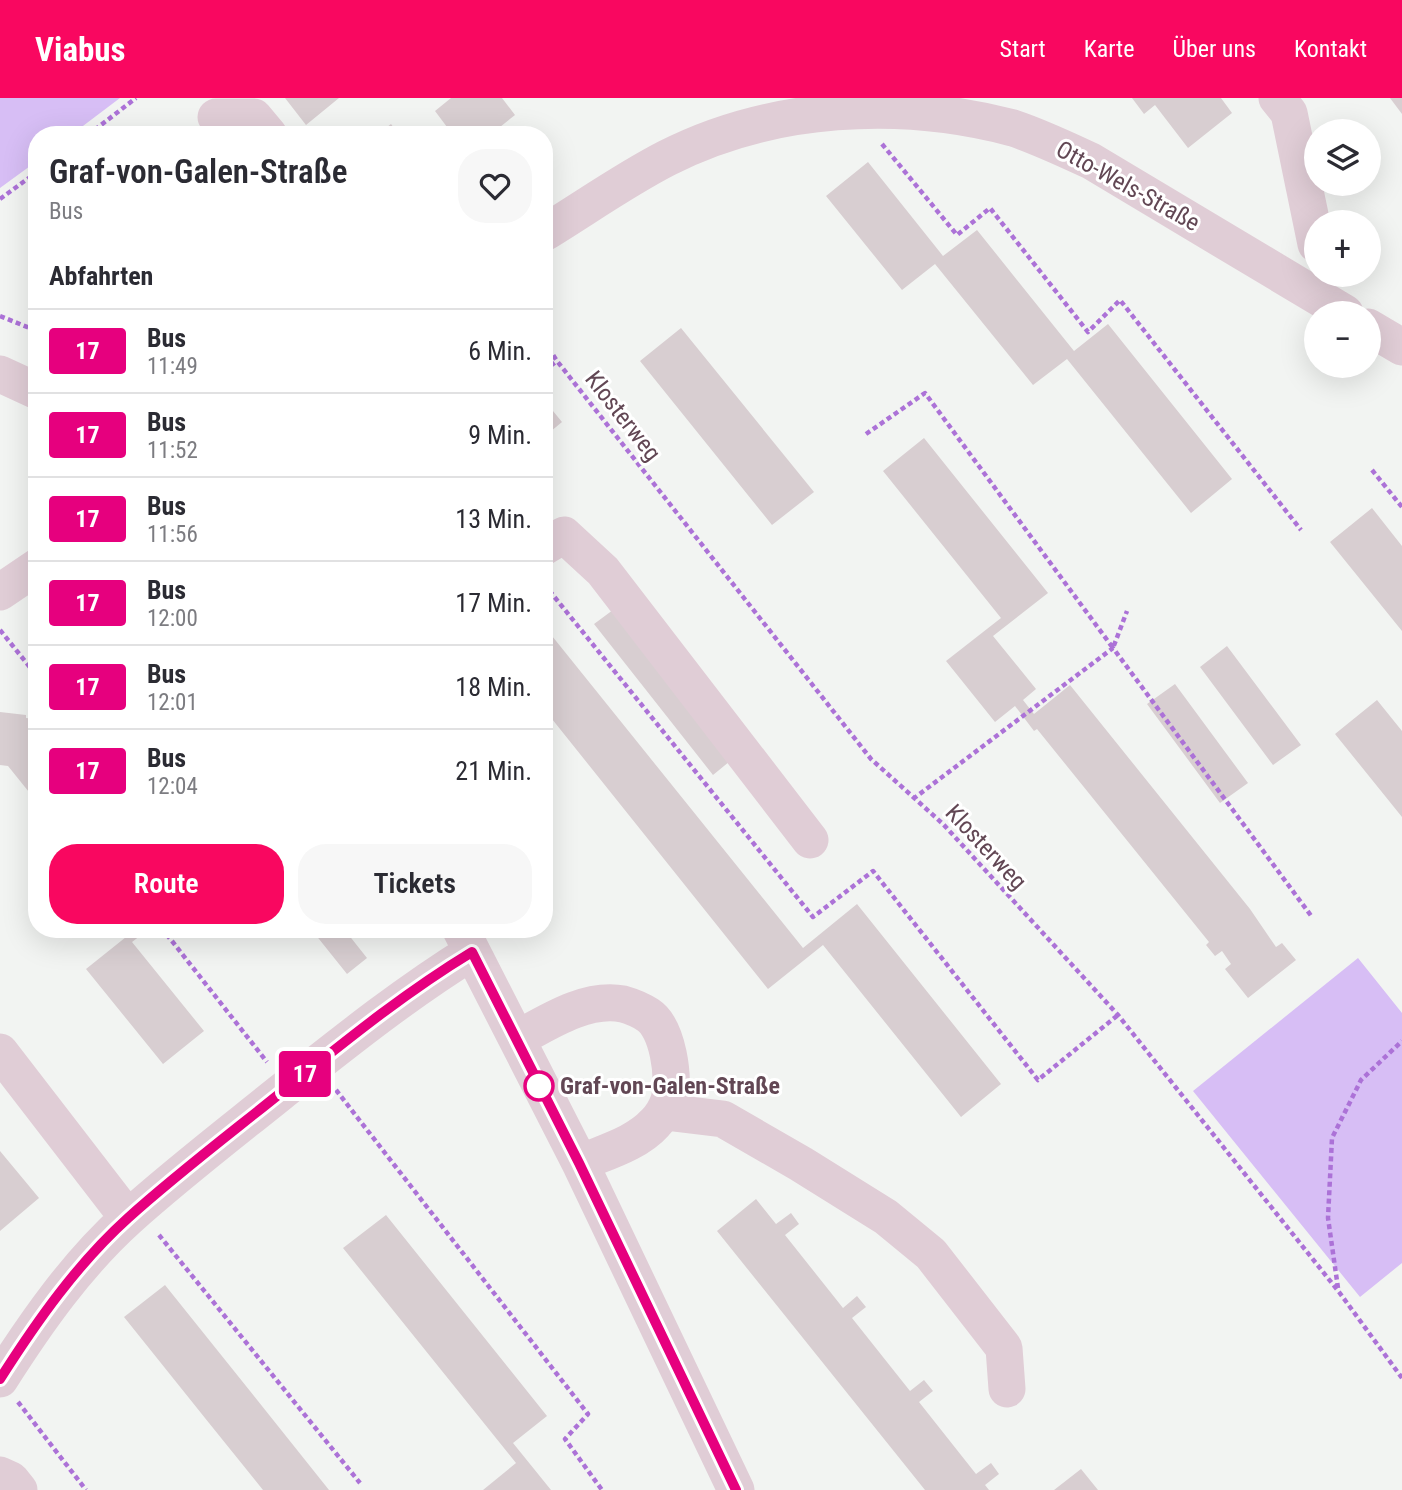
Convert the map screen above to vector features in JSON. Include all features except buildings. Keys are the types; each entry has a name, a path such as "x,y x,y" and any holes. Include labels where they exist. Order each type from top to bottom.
{"street":[{"path":"1292,103 1310,210"},
{"name":"Otto-Wels-Straße","path":"553,227 636,175 669,157 738,129 769,109 892,108 973,118 1052,142 1091,161 1332,297"},
{"path":"216,117 254,117 262,126"},
{"path":"1381,335 1402,348"},
{"path":"0,374 28,387"},
{"path":"553,542 564,535 603,571 810,840"},
{"path":"0,592 28,573"},
{"path":"8,1389 36,1321 83,1265 134,1214 288,1087 422,982 466,941 579,1163 736,1490"},
{"path":"517,1039 558,1017 590,1005 622,1004 648,1015 657,1025 671,1073 670,1098 665,1112 640,1137 579,1163"},
{"path":"0,1052 134,1214"},
{"path":"665,1112 723,1119 886,1217 931,1255 1004,1348 1007,1389"},
{"path":"0,1475 11,1480 19,1490"}],"path":[{"path":"100,126 136,98"},
{"path":"852,108 957,235 990,208 1088,332 1120,300 1301,530"},
{"path":"0,199 28,179"},
{"path":"0,316 28,327"},
{"name":"Klosterweg","path":"553,355 871,759 943,824 1118,1016 1339,1292 1402,1378"},
{"path":"553,364 557,361"},
{"path":"866,434 925,393 1312,918"},
{"path":"1372,470 1402,507"},
{"path":"913,799 1113,648 1127,611"},
{"path":"0,631 28,665"},
{"path":"170,938 288,1087"},
{"path":"1339,1292 1328,1218 1332,1138 1361,1080 1402,1041"},
{"path":"316,1065 588,1414 565,1439 602,1490"},
{"path":"134,1214 360,1483"},
{"path":"8,1389 86,1490"}],"shaded area":[{"path":"0,98 120,98 83,126 28,126 28,168 0,188"},
{"path":"1358,958 1402,1013 1402,1263 1360,1297 1193,1091"}],"bus line":[{"name":"17","path":"0,1379 36,1321 83,1265 128,1218 371,1021 422,982 472,952 579,1163 736,1490"}],"place":[{"name":"Graf-von-Galen-Straße","path":"539,1086"}]}
